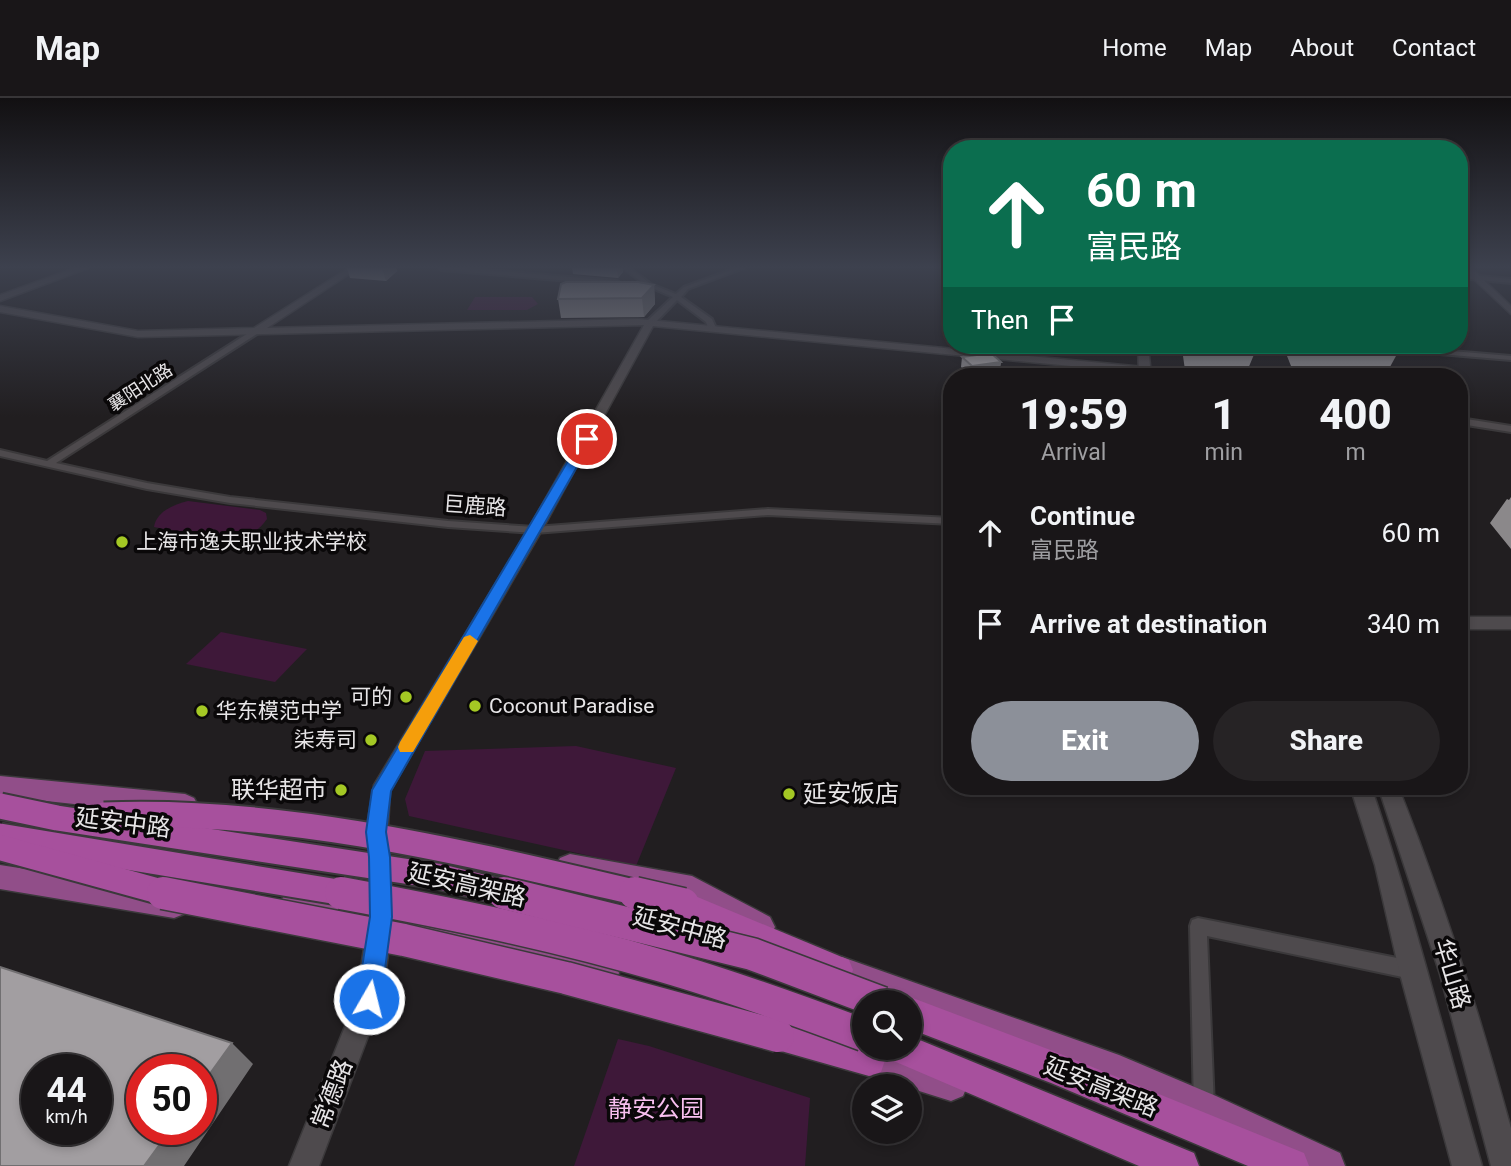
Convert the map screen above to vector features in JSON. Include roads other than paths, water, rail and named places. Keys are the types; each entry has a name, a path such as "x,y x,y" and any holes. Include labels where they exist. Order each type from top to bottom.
{"highway":[{"name":"延安高架路","path":"0,806 57,818 437,876 752,954 852,992"},
{"path":"57,818 158,811 322,828 504,861 683,904 838,970"},
{"name":"延安高架路","path":"0,836 299,885 467,917 633,958 742,990 852,1037"},
{"path":"0,847 172,895 404,940 566,978 778,1036 852,1045"},
{"name":"延安高架路","path":"922,1018 1053,1067 1291,1166"},
{"name":"延安高架路","path":"909,1060 1181,1166"}],"main road":[{"path":"1468,623 1511,623"},
{"path":"0,786 175,804 377,844 692,889 838,970"},
{"name":"华山路","path":"1363,795 1386,865 1412,970 1467,1166"},
{"name":"华山路","path":"1391,795 1424,881 1491,1103 1507,1166"},
{"name":"延安中路","path":"0,806 377,844 838,970 1119,1072 1204,1108 1327,1166"},
{"name":"常德路","path":"304,1166 369,999 379,928 377,844"},
{"path":"0,859 379,928 537,981 662,1009 787,1053 852,1049"},
{"path":"0,877 379,928"},
{"path":"900,1060 930,1076 1139,1166"}],"street":[{"path":"48,318 129,333 650,323 943,347"},
{"name":"襄阳北路","path":"48,464 278,318"},
{"path":"377,844 381,790 535,530 655,318"},
{"path":"705,318 712,328"},
{"path":"1005,354 1104,368"},
{"path":"1463,354 1511,358"},
{"path":"1468,422 1511,429"},
{"name":"巨鹿路","path":"0,453 230,500 327,512 535,530 768,512 943,521"},
{"path":"1204,1108 1198,926 1412,970"}],"place":[{"name":"上海市逸夫职业技术学校","path":"122,542"},
{"name":"可的","path":"406,697"},
{"name":"Coconut Paradise","path":"475,706"},
{"name":"华东模范中学","path":"202,711"},
{"name":"柒寿司","path":"371,740"},
{"name":"联华超市","path":"341,790"},
{"name":"延安饭店","path":"789,794"}],"park label":[{"name":"静安公园","path":"656,1109"}]}
